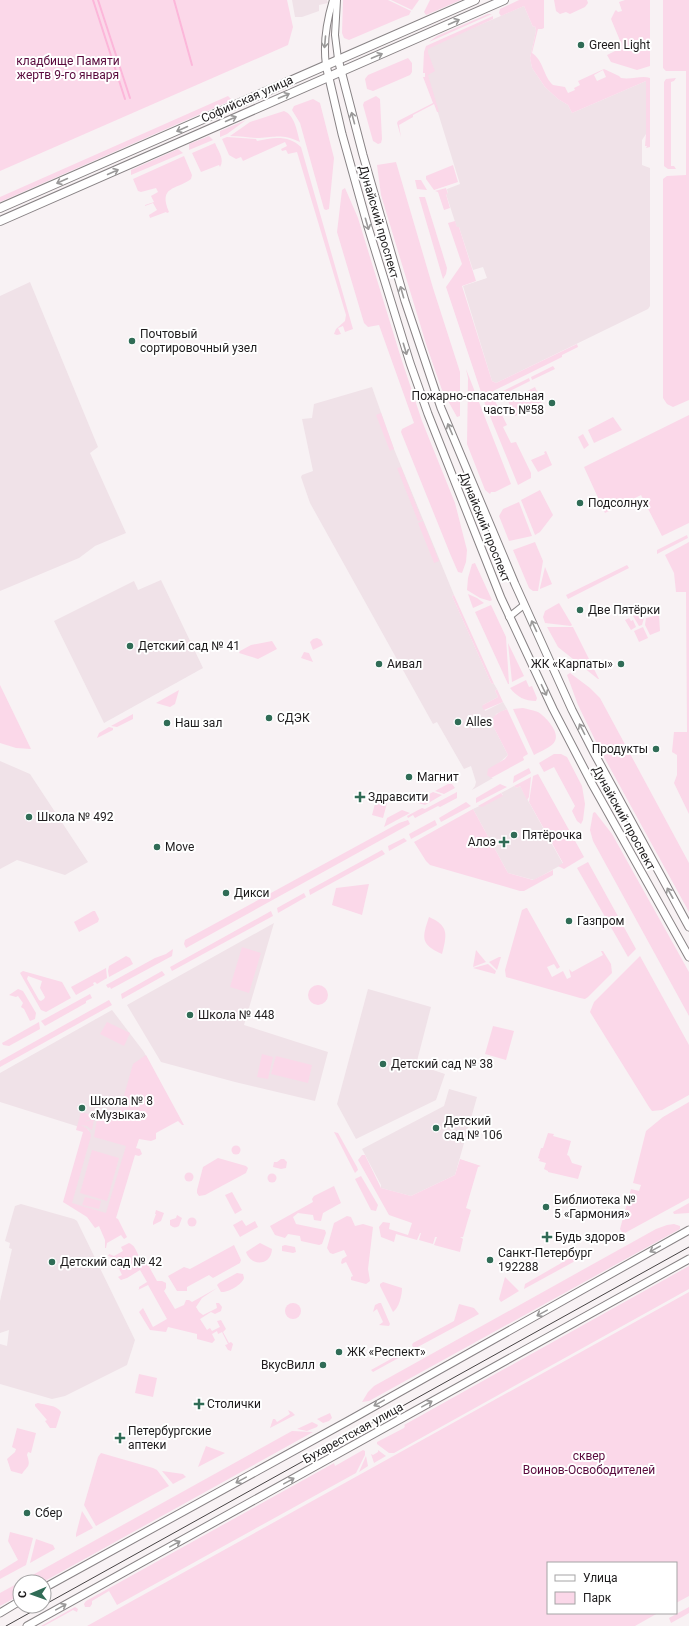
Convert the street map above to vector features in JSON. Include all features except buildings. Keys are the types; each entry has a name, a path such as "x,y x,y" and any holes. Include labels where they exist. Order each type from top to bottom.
{"main road":[{"name":"Софийская улица","path":"0,208 475,0"},
{"name":"Софийская улица","path":"0,222 504,0"},
{"name":"Дунайский проспект","path":"338,59 384,230 432,384 524,605 572,710 689,927"},
{"name":"Дунайский проспект","path":"326,65 342,134 368,226 410,363 428,414 510,616 557,716 587,775 689,957"},
{"name":"Бухарестская улица","path":"52,1584 348,1421 689,1230"},
{"name":"Бухарестская улица","path":"27,1626 689,1259"},
{"path":"0,1613 12,1606"}],"street":[{"path":"326,65 324,53 333,0"},
{"path":"337,0 334,35 338,59"},
{"path":"510,616 524,605"}],"shaded area":[{"path":"292,0 327,0 328,3 319,5 319,11 302,17 295,17"},
{"path":"524,6 533,27 535,26 536,31 530,58 532,68 545,87 558,99 568,105 572,113 646,81 646,134 642,140 642,165 650,168 650,306 648,309 496,383 492,381 463,286 487,278 483,267 473,270 459,227 457,228 446,194 448,194 447,189 460,184 426,74 426,51 428,47"},
{"path":"30,282 98,447 90,453 126,533 95,546 79,558 0,591 0,296"},
{"path":"372,387 394,449 454,595 452,596 491,683 494,684 497,689 495,691 498,697 483,705 485,711 503,702 507,709 496,714 492,724 508,755 500,762 491,778 493,778 472,790 476,782 471,766 464,769 437,722 433,724 310,503 301,477 302,475 313,471 302,419 312,418 314,404"},
{"name":"Детский сад № 41","path":"161,580 203,668 104,723 54,621 134,581 138,590"},
{"name":"Школа № 492","path":"0,761 30,774 88,862 65,875 17,860 0,869"},
{"path":"514,786 517,788 520,786 563,864 534,880 508,873 473,809 503,795 501,793"},
{"name":"Школа № 448","path":"274,923 244,1025 328,1052 315,1101 235,1082 161,1062 127,1005"},
{"name":"Детский сад № 38","path":"368,989 431,1007 417,1061 421,1066 445,1074 436,1100 356,1139 337,1104"},
{"name":"Школа № 8 «Музыка»","path":"112,1010 144,1052 154,1071 139,1129 109,1216 68,1203 89,1130 0,1102 0,1073"},
{"name":"Детский сад № 106","path":"449,1089 477,1097 455,1175 411,1196 381,1188 381,1185 362,1149 444,1106"},
{"path":"21,1204 77,1221 135,1340 127,1365 65,1396 52,1399 0,1384 0,1344 7,1346 9,1330 0,1333 0,1301 12,1249 9,1248 10,1243 5,1241 15,1206"}],"green space":[{"name":"кладбище Памяти жертв 9-го января","path":"0,0 287,0 293,27 288,45 0,171"},
{"path":"343,0 388,0 411,11 409,15 349,40 344,38 342,33"},
{"path":"391,0 419,0 412,10"},
{"path":"430,0 461,0 426,15 424,12"},
{"path":"519,0 544,0 544,28 538,29 532,53 539,60 547,77 553,85 565,87 568,93 575,90 574,88 580,85 578,81 604,69 621,78 650,78 650,147 646,148 647,146 645,146 646,81 572,113 568,105 558,99 545,87 532,68 530,58 536,31 535,26 533,27 524,6 501,16 499,13 500,9","holes":["603,70 606,77 597,81 594,75"]},
{"path":"554,0 587,0 588,3 585,7 570,14 566,12 560,14 556,11"},
{"path":"625,0 650,0 650,66 637,70 611,62 607,55 621,48 621,43 611,19 616,10 618,12 622,11 619,2"},
{"path":"663,0 689,0 689,400 673,407 667,404 663,398 663,179 667,176 686,175 686,71 666,71 663,68"},
{"path":"488,14 492,14 429,42 437,36"},
{"path":"493,16 493,19 428,49 428,53 435,71 428,75 439,112 437,112 434,104 413,115 413,117 399,125 401,137 397,123 398,121 433,103 423,77 425,77 425,73 423,73 424,52 426,46"},
{"path":"408,58 412,63 412,72 410,75 373,91 367,89 365,79 368,75"},
{"path":"676,78 671,82 671,166 674,166 676,169 668,169 664,166 664,82 666,79"},
{"path":"228,96 232,100 0,202 0,197"},
{"path":"376,96 380,99 382,139 381,143 378,144 373,141 363,105 364,102"},
{"path":"313,99 320,103 334,158 329,209 326,210 324,209 300,123 292,110 294,106"},
{"path":"284,111 291,116 297,129 300,142 284,137 259,138 230,136 250,122"},
{"path":"246,120 227,134 220,137 220,131"},
{"path":"209,136 213,140 189,150 189,144"},
{"path":"227,137 256,139 257,141 280,138 291,140 301,147 353,329 345,332 343,326 338,328 341,334 334,334 336,329 345,321 346,315 297,152 288,154 286,150 282,151 281,149 287,146 285,142 243,161 241,157 236,159 229,155 222,139"},
{"path":"215,143 222,161 220,167 219,165 201,172 192,153"},
{"path":"178,149 183,153 131,175 131,170"},
{"path":"184,156 192,175 191,179 167,193 166,204 169,212 150,218 149,215 157,210 153,203 145,205 154,202 151,196 158,192 156,188 141,192 138,191 133,179"},
{"path":"396,162 433,288 460,372 460,416 457,417 442,390 427,347 381,195 377,165"},
{"path":"453,165 458,182 434,190 426,179 426,176"},
{"path":"415,180 421,180 427,190 417,189"},
{"path":"345,188 358,218 422,421 455,503 467,550 466,562 462,573 458,572 451,556 401,432 402,429 414,423 379,325 368,327 364,323 337,232 342,190"},
{"path":"446,188 450,208 444,210 438,192 435,191"},
{"path":"419,197 425,197 447,268 443,279"},
{"path":"455,221 457,227 459,227 476,281 462,286 492,381 496,383 577,344 578,347 562,355 562,357 491,392 493,396 529,378 530,381 494,399 507,425 503,427 511,443 516,442 531,473 531,478 518,485 485,404 446,287 462,264 448,223"},
{"path":"553,366 555,369 532,380 531,377"},
{"path":"466,369 511,484 495,492 491,492 490,494 485,490 467,444 468,378"},
{"path":"535,387 542,402 515,416 508,401"},
{"path":"381,413 394,449 390,451 376,415"},
{"path":"689,415 689,523 662,536 641,495 605,513 584,467"},
{"path":"613,417 622,430 594,443 588,430"},
{"path":"583,434 589,445 584,449 578,437"},
{"path":"546,451 552,465 538,472 531,460 545,454 544,452"},
{"path":"401,467 422,520 418,521 397,468"},
{"path":"540,490 553,515 540,532 535,535 521,500"},
{"path":"519,502 532,536 509,541 499,516 503,509"},
{"path":"423,521 439,561 434,563 418,523"},
{"path":"687,535 688,538 657,554 657,550"},
{"path":"535,542 543,561 538,591 533,591 529,588 513,550"},
{"path":"689,542 689,814 674,783 677,775 677,755 672,752 674,732 687,732 686,592 676,592 674,573 665,555"},
{"path":"475,563 492,600 490,601 480,598 467,590 468,578 472,564"},
{"path":"627,565 629,568 568,599 566,595"},
{"path":"545,567 552,584 540,589 540,588"},
{"path":"468,594 477,598 484,603 473,608"},
{"path":"454,595 494,684 491,683 452,596"},
{"path":"559,603 572,625 571,626 545,623 543,617 545,611"},
{"path":"491,605 506,637 509,684 475,612"},
{"path":"641,612 644,618 642,625 639,626 633,616"},
{"path":"659,615 660,631 650,635 645,625 646,618"},
{"path":"629,618 631,621 633,620 636,627 631,630 625,620"},
{"path":"547,627 573,627 599,679 558,647"},
{"path":"643,627 648,638 639,642 634,631"},
{"path":"317,638 321,640 323,645 313,650 310,642"},
{"path":"272,641 277,649 258,659 239,653 251,645"},
{"path":"508,643 524,676 512,682"},
{"path":"304,652 309,653 313,662 301,658"},
{"path":"570,673 590,688 600,698 689,863 689,912 598,746 578,705 567,675"},
{"path":"526,680 529,687 532,686 537,698 536,701 522,698 515,694 510,688"},
{"path":"0,685 31,749 16,748 0,743"},
{"path":"497,689 503,702 484,710 482,707 483,705 498,697 495,691"},
{"path":"179,690 175,704 170,707 156,703"},
{"path":"523,708 536,711 541,714 554,729 556,737 554,743 534,755 513,709"},
{"path":"507,709 528,754 523,757 524,760 491,778 487,775 488,769 505,759 508,755 492,724 492,721 496,714"},
{"path":"133,714 133,719 117,727 111,726"},
{"path":"109,727 113,728 113,730 97,738 99,733"},
{"path":"554,754 561,754 567,757 582,786 585,804 581,824 577,821 572,811 575,806 554,767 544,772 539,763"},
{"path":"529,768 531,773 513,783 514,776"},
{"path":"538,774 584,857 564,869 558,866 563,863 529,802 533,776"},
{"path":"531,777 529,797 527,800 520,786 517,788 514,786"},
{"path":"448,784 452,784 455,788 444,794 435,791"},
{"path":"500,784 507,787 476,803 476,798"},
{"path":"433,792 442,795 425,805 415,802"},
{"path":"457,792 457,798 415,818 413,815 408,818 407,816 422,808 425,809"},
{"path":"501,793 503,796 482,807 478,806"},
{"path":"376,800 387,803 383,818 372,815"},
{"path":"466,802 471,806 441,822 439,818"},
{"path":"473,809 508,873 533,880 553,870 553,875 524,891 520,891 430,865 414,842"},
{"path":"402,810 410,813 384,827 387,818"},
{"path":"595,812 612,834 689,972 689,1016 593,841 590,830 593,813"},
{"path":"408,820 410,824 186,948 184,944 185,940 399,823"},
{"path":"435,820 437,825 411,839 409,834"},
{"path":"404,838 407,841 389,851 388,846"},
{"path":"382,850 385,854 310,895 309,890"},
{"path":"588,862 636,949 628,957 577,868"},
{"path":"369,884 362,915 332,905 336,888"},
{"path":"304,893 306,897 278,913 277,908"},
{"path":"526,908 560,967 557,969 554,964 547,967 552,977 563,971 567,979 571,977 569,969 572,972 603,955 601,951 603,951 611,964 612,973 588,997 585,999 580,998 506,977 505,970 522,910"},
{"path":"95,911 99,919 98,922 79,932 74,922"},
{"path":"271,911 273,916 172,971 170,967"},
{"path":"429,917 436,920 445,931 445,941 442,954 426,943 424,935"},
{"path":"242,947 261,953 249,993 230,987"},
{"path":"173,949 172,956 111,989 106,985 155,958 166,954"},
{"path":"476,950 486,962 473,967"},
{"path":"126,956 130,958 133,964 109,977 109,966"},
{"path":"640,956 689,1045 689,1095 662,1110 652,1111 649,1107 590,1012 594,1002"},
{"path":"501,957 497,970 489,962"},
{"path":"488,964 496,971 495,974 473,968"},
{"path":"106,968 107,978 97,984 95,982 93,983 94,985 76,995 71,987"},
{"path":"23,971 62,982 71,998 46,1012 41,1010 20,973","holes":["28,976 42,981 40,988 45,997 41,1001 27,979"]},
{"path":"162,971 165,975 122,999 121,994"},
{"path":"314,985 322,985 328,991 328,999 322,1005 314,1005 308,999 308,991"},
{"path":"18,989 23,991 36,1013 35,1019 30,1021 24,1009 21,1007 23,1003 18,996 16,997 9,995"},
{"path":"90,994 92,998 86,1001 86,1003 45,1026 41,1021"},
{"path":"109,1000 112,1005 0,1067 0,1061"},
{"path":"39,1022 40,1029 9,1046 3,1045 2,1043"},
{"path":"107,1022 130,1033 124,1046 100,1034"},
{"path":"493,1026 514,1031 506,1060 485,1054"},
{"path":"262,1054 273,1057 268,1079 257,1077"},
{"path":"146,1055 184,1125 178,1121 156,1133 156,1139 151,1141 139,1139 136,1148 140,1149 142,1154 139,1156 135,1155 116,1218 118,1219 127,1237 124,1239 121,1235 107,1243 105,1248 105,1240 99,1226 95,1228 87,1217 63,1202 83,1132 76,1130 81,1112 97,1116 84,1122 94,1119 92,1130 87,1126 80,1125 88,1130 91,1136 72,1203 106,1213 126,1146 94,1137 97,1119 98,1117 114,1121 117,1120 133,1064"},
{"path":"276,1056 312,1065 308,1083 271,1074"},
{"path":"689,1102 689,1198 623,1234 620,1229 631,1189 639,1191 641,1185 633,1183 646,1131 663,1117"},
{"path":"334,1132 338,1133 357,1167 358,1170 355,1173"},
{"path":"548,1133 571,1141 567,1155 572,1163 582,1166 578,1179 548,1172 544,1169 546,1163 539,1161 540,1159 538,1158"},
{"path":"236,1145 241,1150 236,1155 231,1150"},
{"path":"92,1150 119,1158 107,1201 80,1193"},
{"path":"362,1155 365,1155 381,1188 411,1196 455,1175 460,1159 481,1166 478,1167 466,1208 471,1210 463,1237 460,1237 463,1239 460,1252 434,1245 437,1237 435,1237 433,1244 419,1240 421,1233 417,1240 396,1234 394,1242 381,1237 379,1227 383,1222 390,1223 389,1229 408,1235 412,1223 389,1215 358,1160"},
{"path":"218,1158 246,1166 248,1168 246,1173 205,1195 199,1196 197,1190 203,1167"},
{"path":"284,1159 287,1162 286,1168 281,1169 273,1167 274,1162"},
{"path":"187,1173 191,1173 193,1177 191,1181 187,1181 185,1179 185,1175"},
{"path":"270,1174 274,1174 276,1178 274,1182 270,1182 268,1180 268,1176"},
{"path":"361,1176 378,1205 376,1211 371,1210 355,1179"},
{"path":"334,1186 341,1203 323,1213 321,1221 314,1220 313,1215 298,1213 293,1217 296,1224 325,1230 326,1233 322,1244 319,1245 301,1241 300,1236 288,1234 285,1238 275,1235 270,1226 313,1202 312,1199 314,1196"},
{"path":"232,1192 242,1210 235,1214 225,1195"},
{"path":"85,1197 101,1201 99,1209 82,1205"},
{"path":"689,1203 689,1213 674,1214 673,1212"},
{"path":"156,1210 164,1213 161,1221 153,1225 156,1214"},
{"path":"177,1215 182,1218 179,1226 173,1227 170,1225 170,1220 176,1218"},
{"path":"347,1216 351,1217 355,1226 363,1224 373,1227 368,1269 370,1281 366,1284 351,1280 351,1277 353,1276 346,1262 341,1263 342,1259 347,1256 344,1250 333,1254 330,1253 327,1248 334,1223"},
{"path":"190,1218 194,1218 196,1222 194,1226 190,1226 188,1224 188,1220"},
{"path":"242,1220 246,1226 255,1221 258,1227 240,1237 233,1225"},
{"path":"674,1224 680,1226 680,1229 369,1401 362,1402 374,1386 656,1229"},
{"path":"129,1243 134,1247 141,1259 147,1263 157,1281 166,1283 166,1288 164,1291 175,1309 184,1305 186,1300 192,1302 217,1288 202,1298 196,1307 203,1315 217,1308 216,1303 219,1303 222,1307 221,1311 215,1314 211,1312 200,1319 207,1330 210,1328 212,1331 220,1327 217,1321 221,1320 226,1329 223,1332 229,1343 231,1342 233,1344 231,1351 228,1350 225,1345 228,1344 222,1332 218,1334 217,1331 212,1334 215,1340 212,1343 197,1339 197,1334 168,1327 166,1332 150,1330 139,1312 143,1308 153,1327 167,1319 148,1285 138,1290 139,1287 147,1282 140,1270 121,1280 118,1277 122,1275 114,1258 108,1256 109,1254 114,1256 123,1251 121,1247"},
{"path":"260,1243 272,1249 271,1255 265,1261 256,1262 249,1257 246,1252"},
{"path":"234,1245 241,1260 240,1263 213,1278 209,1275 187,1287 187,1291 177,1291 168,1276 184,1267 190,1269"},
{"path":"285,1245 295,1247 296,1252 293,1253 282,1251 282,1246"},
{"path":"582,1251 588,1254 524,1289 525,1284"},
{"path":"689,1266 689,1289 394,1453 389,1453 377,1444 377,1442 404,1428 404,1425"},
{"path":"237,1273 243,1274 243,1281 234,1288 221,1292 217,1285"},
{"path":"505,1277 519,1291 501,1302 499,1299"},
{"path":"383,1282 402,1288 400,1301 397,1308 393,1312 380,1286"},
{"name":"сквер Воинов-Освободителей","path":"689,1292 689,1596 677,1602 677,1562 547,1562 547,1614 656,1614 635,1626 87,1626"},
{"path":"290,1303 296,1303 301,1308 299,1317 296,1319 290,1319 285,1314 285,1308"},
{"path":"381,1303 390,1324 389,1326 379,1325 383,1322 377,1309 373,1312 375,1305"},
{"path":"459,1304 474,1308 479,1314 414,1349 412,1345 413,1343 454,1321"},
{"path":"399,1350 402,1350 404,1355 373,1372 371,1370 400,1354"},
{"path":"139,1374 157,1378 153,1397 135,1393"},
{"path":"38,1403 57,1408 61,1412 56,1428 50,1428 45,1421 47,1420 35,1406 35,1404"},
{"path":"288,1410 295,1415 270,1428 273,1419 277,1422 290,1414"},
{"path":"330,1413 332,1418 329,1421 323,1423 317,1419"},
{"path":"312,1422 318,1425 317,1427 307,1431 297,1429"},
{"path":"17,1428 36,1433 31,1453 28,1452 27,1455 29,1462 28,1466 22,1474 11,1471 7,1459 15,1452 16,1449 12,1447"},
{"path":"292,1431 313,1432 52,1577 52,1574 34,1574"},
{"path":"206,1446 225,1453 198,1467"},
{"path":"363,1450 365,1451 365,1455 356,1473 117,1605 109,1591 92,1601 90,1607 85,1607 84,1604 86,1601 334,1463 335,1466"},
{"path":"378,1450 386,1456 374,1463 371,1454 373,1455 378,1452"},
{"path":"101,1453 153,1468 157,1470 169,1486 96,1526 84,1505 98,1457"},
{"path":"366,1456 368,1466 359,1472"},
{"path":"162,1471 183,1474 186,1477 173,1484"},
{"path":"82,1511 93,1528 76,1537 76,1534"},
{"path":"10,1532 33,1538 26,1565 0,1579 0,1571 18,1560 8,1541"},
{"path":"36,1539 53,1545 55,1549 30,1563"},
{"path":"12,1586 12,1599 0,1606 0,1593"},
{"path":"75,1607 78,1609 77,1612 73,1610 44,1626 41,1626"},
{"path":"689,1607 689,1613 671,1623 669,1618"}],"waterway":[{"path":"93,0 125,99"},
{"path":"98,0 130,98"},
{"path":"174,0 192,65"}],"tram line":[{"path":"52,1601 689,1247"},
{"path":"6,1626 28,1614"}],"place":[{"name":"Green Light","path":"581,45"},
{"name":"Почтовый сортировочный узел","path":"132,341"},
{"name":"Пожарно-спасательная часть №58","path":"552,403"},
{"name":"Подсолнух","path":"580,503"},
{"name":"Две Пятёрки","path":"580,610"},
{"name":"Детский сад № 41","path":"130,646"},
{"name":"Аивал","path":"379,664"},
{"name":"ЖК «Карпаты»","path":"621,664"},
{"name":"СДЭК","path":"269,718"},
{"name":"Alles","path":"458,722"},
{"name":"Наш зал","path":"167,723"},
{"name":"Продукты","path":"656,749"},
{"name":"Магнит","path":"409,777"},
{"name":"Здравсити","path":"360,797"},
{"name":"Школа № 492","path":"29,817"},
{"name":"Пятёрочка","path":"514,835"},
{"name":"Алоэ","path":"504,842"},
{"name":"Move","path":"157,847"},
{"name":"Дикси","path":"226,893"},
{"name":"Газпром","path":"569,921"},
{"name":"Школа № 448","path":"190,1015"},
{"name":"Детский сад № 38","path":"383,1064"},
{"name":"Школа № 8 «Музыка»","path":"82,1108"},
{"name":"Детский сад № 106","path":"436,1128"},
{"name":"Библиотека № 5 «Гармония»","path":"546,1207"},
{"name":"Будь здоров","path":"547,1237"},
{"name":"Санкт-Петербург 192288","path":"490,1260"},
{"name":"Детский сад № 42","path":"52,1262"},
{"name":"ЖК «Респект»","path":"339,1352"},
{"name":"ВкусВилл","path":"323,1365"},
{"name":"Столички","path":"199,1404"},
{"name":"Петербургские аптеки","path":"120,1438"},
{"name":"Сбер","path":"27,1513"}]}
